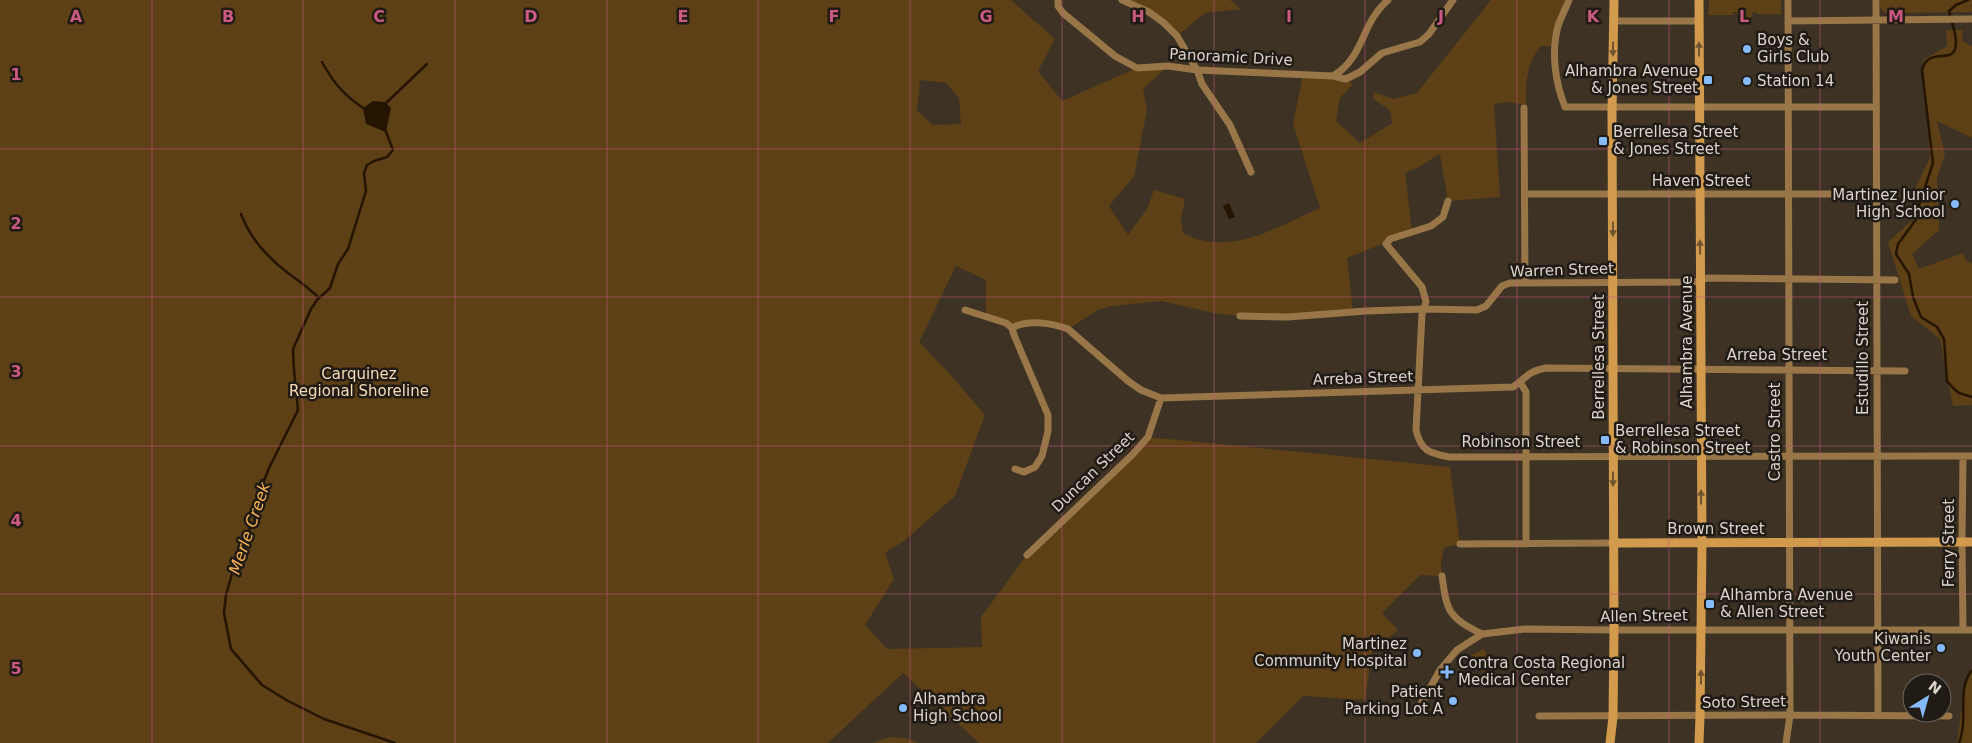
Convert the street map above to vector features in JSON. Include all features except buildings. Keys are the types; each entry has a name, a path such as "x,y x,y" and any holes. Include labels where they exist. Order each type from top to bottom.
{"main road":[{"name":"Berrellesa Street","path":"1610,743 1613,717 1614,630 1612,106 1614,0"},
{"name":"Alhambra Avenue","path":"1698,743 1702,543 1699,0"},
{"name":"Brown Street","path":"1613,543 1972,542"}],"street":[{"name":"Panoramic Drive","path":"1058,0 1058,6 1063,13 1115,56 1137,68 1168,66 1197,70 1333,76 1346,79 1360,72 1382,53 1420,42 1429,34 1453,0"},
{"path":"1122,0 1149,12 1164,22 1176,36 1197,70 1202,84 1230,125 1251,172"},
{"path":"1333,76 1344,70 1351,62 1370,21 1378,9 1388,0"},
{"path":"1569,0 1558,25 1554,51 1559,92 1565,107 1875,108"},
{"name":"Castro Street","path":"1786,743 1790,715 1788,0"},
{"name":"Estudillo Street","path":"1876,0 1878,716"},
{"path":"1614,21 1699,20"},
{"path":"1788,21 1972,20"},
{"path":"1182,67 1187,63 1188,56"},
{"path":"1524,108 1525,282"},
{"name":"Haven Street","path":"1525,194 1876,194"},
{"name":"Robinson Street","path":"1448,201 1443,217 1431,226 1390,240 1386,244 1422,287 1426,302 1422,314 1416,430 1424,448 1436,454 1449,457 1613,455 1790,457 1972,456"},
{"name":"Warren Street","path":"1240,316 1288,317 1424,309 1477,310 1486,306 1502,286 1510,283 1525,282 1613,282 1700,280 1707,278 1896,280"},
{"path":"965,310 1006,323 1012,328 1048,415 1048,430 1042,456 1035,467 1024,472 1014,469"},
{"name":"Arreba Street","path":"1012,328 1019,324 1033,323 1068,328 1128,381 1141,390 1161,398 1513,387 1527,374 1534,370 1546,368 1905,371"},
{"path":"1520,382 1526,392 1526,544"},
{"name":"Duncan Street","path":"1028,555 1143,443 1148,437 1161,398"},
{"name":"Ferry Street","path":"1963,456 1963,630"},
{"name":"Brown Street","path":"1460,544 1613,543"},
{"path":"1442,576 1446,606 1462,624 1482,634"},
{"name":"Allen Street","path":"1416,713 1440,670 1456,650 1482,634 1525,629 1972,630"},
{"name":"Soto Street","path":"1539,716 1902,716"}],"green space":[{"name":"Carquinez Regional Shoreline","path":"0,0 1011,0 1055,39 1038,71 1062,101 1137,68 1168,66 1143,89 1147,110 1134,176 1109,206 1128,235 1147,209 1154,190 1185,199 1181,219 1183,233 1200,240 1218,242 1253,237 1320,208 1293,124 1303,75 1346,79 1353,84 1340,98 1336,121 1360,143 1392,123 1390,110 1373,99 1374,92 1393,99 1417,93 1491,0 1569,0 1551,46 1541,46 1532,59 1527,82 1526,105 1508,102 1494,104 1500,197 1448,201 1440,154 1405,173 1412,232 1347,258 1353,312 1240,316 1214,313 1161,301 1112,306 1098,310 1068,329 1033,323 1012,328 986,317 986,280 956,266 919,342 985,415 955,496 904,541 885,553 894,579 865,625 887,649 982,647 981,617 1027,555 1148,437 1450,467 1460,544 1444,548 1441,563 1442,576 1420,575 1382,613 1398,630 1372,652 1365,700 1303,696 1256,743 979,743 903,673 828,743 0,743","holes":["920,80 946,83 959,98 961,124 933,125 917,111"]},
{"path":"1122,0 1230,0 1241,9 1205,13 1177,36 1164,23"},
{"path":"1709,0 1781,0 1781,14 1756,14 1757,12 1753,12 1750,20 1739,20 1737,12 1733,12 1733,15 1708,15"},
{"path":"1880,0 1972,0 1972,12 1885,13 1880,8"},
{"path":"1946,30 1963,30 1962,41 1972,46 1972,138 1937,121 1945,154 1937,178 1939,230 1912,254 1919,269 1963,253 1966,260 1972,264 1972,405 1953,406 1940,339 1911,316 1888,242 1918,215 1915,189 1930,157 1923,60 1947,46"},
{"path":"1484,649 1493,667 1482,673 1472,655"},
{"path":"1972,666 1972,743 1957,743 1963,698"},
{"path":"890,737 906,738 919,743 872,743"}],"shaded area":[{"path":"373,101 385,102 391,108 386,132 366,124 363,108"},
{"path":"1229,203 1235,217 1229,219 1223,206"}],"waterway":[{"path":"1968,0 1956,5 1949,11 1956,38 1955,50 1952,54 1930,58 1925,62 1922,70 1933,163 1919,205 1917,218 1898,244 1896,254 1909,274 1913,297 1921,317 1937,327 1944,339 1947,381 1959,393 1972,397"},
{"path":"322,62 341,89 366,110"},
{"name":"Merle Creek","path":"385,104 427,64"},
{"name":"Merle Creek","path":"385,129 393,150 387,157 367,165 364,173 366,191 348,249 338,264 330,288 317,300 311,309 293,349 298,410 269,468 260,491 254,524 239,549 226,595 224,613 231,649 262,685 288,701 324,719 395,743"},
{"path":"241,214 249,231 267,254 319,298"},
{"path":"1959,743 1963,724 1963,695 1967,677 1972,670"}],"place":[{"name":"Boys & Girls Club","path":"1747,49"},
{"name":"Alhambra Avenue & Jones Street","path":"1708,80"},
{"name":"Station 14","path":"1747,81"},
{"name":"Berrellesa Street & Jones Street","path":"1603,141"},
{"name":"Martinez Junior High School","path":"1955,204"},
{"name":"Berrellesa Street & Robinson Street","path":"1605,440"},
{"name":"Alhambra Avenue & Allen Street","path":"1710,604"},
{"name":"Kiwanis Youth Center","path":"1941,648"},
{"name":"Martinez Community Hospital","path":"1417,653"},
{"name":"Contra Costa Regional Medical Center","path":"1447,672"},
{"name":"Patient Parking Lot A","path":"1453,701"},
{"name":"Alhambra High School","path":"903,708"}]}
